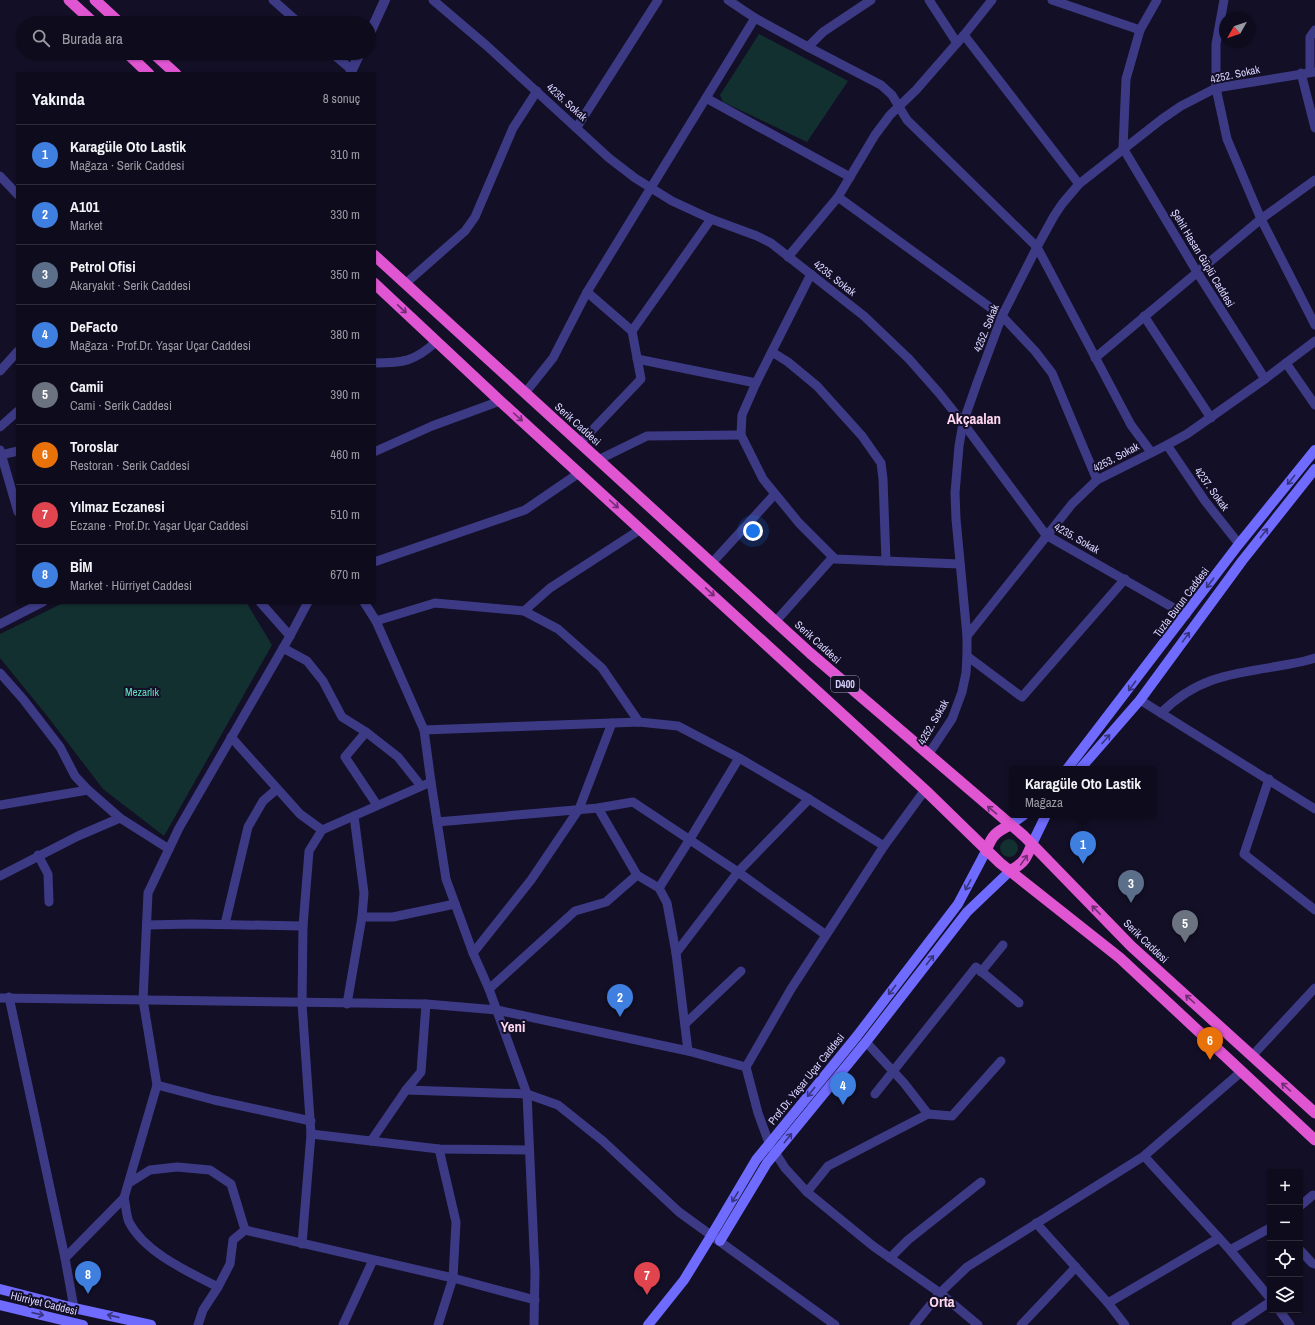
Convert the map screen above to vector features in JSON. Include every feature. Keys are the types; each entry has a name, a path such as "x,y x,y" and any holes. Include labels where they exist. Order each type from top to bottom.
{"highway":[{"path":"69,0 86,16"},
{"path":"95,0 112,16"},
{"path":"134,60 147,72"},
{"path":"161,60 174,72"},
{"name":"Serik Caddesi","path":"376,258 810,653 1032,844 1131,946 1315,1113"},
{"name":"D400","path":"376,284 500,401 925,790 986,851 1120,958 1315,1140"},
{"path":"986,851 990,839 997,831 1010,825"},
{"path":"1010,871 1026,859 1032,844"}],"main road":[{"name":"Tuzla Burun Caddesi","path":"1069,766 1239,544 1315,450"},
{"path":"1083,766 1140,700 1242,561 1315,469"},
{"path":"1010,825 1020,818"},
{"path":"1032,844 1045,818"},
{"name":"Prof.Dr. Yaşar Uçar Caddesi","path":"648,1325 716,1238 756,1160 857,1036 958,904 986,851"},
{"path":"716,1238 768,1163 866,1042 967,912 1010,871"},
{"path":"0,1289 74,1308 151,1325"},
{"name":"Hürriyet Caddesi","path":"0,1305 83,1325"}],"street":[{"path":"273,0 291,16"},
{"path":"376,20 385,0"},
{"name":"4235. Sokak","path":"433,0 487,46 609,158 650,188 672,201 711,219 771,243 864,316 939,393 1046,535 1186,615"},
{"path":"577,127 658,0"},
{"path":"728,0 755,18 881,85 892,95 907,120 1037,247 1131,425 1151,452"},
{"path":"808,47 823,32 871,0"},
{"path":"929,0 957,43"},
{"path":"788,257 838,197 882,125 916,90 992,0"},
{"path":"1052,0 1140,30"},
{"path":"1123,148 1126,79 1140,30 1157,0"},
{"path":"1224,0 1216,44 1216,88 1227,139 1261,219 1315,324"},
{"path":"525,393 553,358 587,292 755,18"},
{"path":"1315,30 1310,37 1309,72 1315,128"},
{"path":"964,35 1079,184"},
{"path":"339,60 351,72 357,60"},
{"name":"4252. Sokak","path":"928,755 952,719 958,706 966,673 966,636 955,493 959,446 963,423 1002,316 1037,247 1062,204 1079,184 1123,148 1175,111 1216,88 1309,72"},
{"path":"405,284 466,231 475,217 513,128 536,90"},
{"path":"706,98 850,177"},
{"name":"Şehit Hasan Güçlü Caddesi","path":"1123,148 1197,272 1265,379"},
{"path":"0,176 16,193"},
{"path":"1096,358 1261,219 1315,180"},
{"path":"838,197 1002,316 1035,351 1052,373 1097,480"},
{"path":"632,330 711,219"},
{"path":"811,274 756,383 742,416 741,435 763,479 799,523 835,559 960,564"},
{"path":"580,443 641,379 632,330 587,292"},
{"path":"1144,316 1211,418"},
{"path":"376,363 398,362 412,359 424,353 437,341"},
{"name":"4253. Sokak","path":"966,636 1072,504 1097,480 1167,445 1211,418 1315,341"},
{"path":"772,352 788,362 817,386 862,436 881,463 886,561"},
{"path":"0,371 16,353"},
{"path":"637,359 756,383"},
{"path":"1286,363 1315,405"},
{"path":"376,451 432,426 500,401"},
{"path":"0,427 16,413"},
{"path":"598,460 647,436 741,435"},
{"name":"4237. Sokak","path":"1167,445 1205,501 1239,544"},
{"path":"16,451 1,453 16,505"},
{"path":"376,561 525,510 579,473"},
{"path":"711,564 775,494"},
{"path":"524,611 550,588 641,529"},
{"path":"776,621 833,557"},
{"path":"967,656 1022,697 1125,580"},
{"path":"376,621 435,603 524,611 558,629 602,668 639,722"},
{"path":"0,624 36,604"},
{"path":"262,604 290,636"},
{"path":"65,1258 124,1198 157,1085 143,1000 148,893 179,828 307,604"},
{"path":"365,604 376,621 424,730 446,879 473,953 497,1010 527,1094 535,1300 534,1325"},
{"path":"283,648 307,661 323,681 342,717 366,732 398,756 421,786"},
{"path":"1161,713 1184,693 1204,683 1232,674 1315,658"},
{"path":"0,673 23,699 60,747 75,776 88,790 120,818 169,849"},
{"path":"1140,700 1315,809"},
{"path":"424,730 639,722 678,726 739,758 809,799 884,846"},
{"path":"473,953 531,880 579,809 612,723"},
{"path":"366,732 345,757 377,806"},
{"path":"232,737 300,814 322,830"},
{"path":"659,888 739,758"},
{"path":"1269,780 1244,854 1315,910"},
{"path":"302,1244 311,1134 302,1003 303,926 309,851 322,830 431,782"},
{"path":"225,924 248,827 263,802 278,789"},
{"path":"0,805 88,790"},
{"path":"925,790 884,846 826,934 791,989 746,1067 758,1113 769,1143 785,1168 806,1192 873,1246 940,1293 978,1325"},
{"path":"676,953 738,872 809,799"},
{"path":"437,822 598,808 633,802 690,839 826,934"},
{"path":"598,808 637,875 659,888 667,903 676,953 688,1051"},
{"path":"347,1004 362,917 364,892 354,816"},
{"path":"0,876 38,855 120,818"},
{"path":"38,855 48,874 49,902"},
{"path":"489,989 575,911 606,902 637,875"},
{"path":"362,917 393,917 455,904"},
{"path":"146,925 225,924 303,926"},
{"path":"981,972 1003,945"},
{"path":"875,1094 976,967 1019,1003"},
{"path":"685,1024 741,971"},
{"path":"1252,1056 1313,994"},
{"path":"74,1308 65,1258 4,997 347,1004 426,1004 497,1010 688,1051 746,1067"},
{"path":"372,1141 406,1090 421,1072 426,1004"},
{"path":"866,1042 904,1083 928,1114"},
{"path":"806,1192 828,1166 928,1114 952,1116 1001,1061"},
{"path":"914,1325 940,1293 967,1267 1144,1156 1241,1072"},
{"path":"157,1085 214,1100 310,1121"},
{"path":"406,1090 527,1094 558,1105 603,1141 679,1212 835,1325"},
{"path":"311,1134 439,1149 530,1150"},
{"path":"438,1325 453,1278 456,1222 439,1149"},
{"path":"1144,1156 1230,1250 1267,1294"},
{"path":"129,1183 150,1170 177,1166 210,1170 231,1184 244,1230"},
{"path":"890,1258 908,1240 981,1182"},
{"path":"1301,1205 1313,1195"},
{"path":"124,1198 128,1221 140,1238 173,1264 218,1287"},
{"path":"1036,1223 1108,1303 1125,1325"},
{"path":"244,1230 453,1278 535,1300"},
{"path":"198,1325 203,1310 218,1287 230,1264 233,1240 244,1230"},
{"path":"1230,1250 1267,1230"},
{"path":"1108,1303 1219,1238"},
{"path":"1303,1253 1312,1263 1315,1264"},
{"path":"343,1325 373,1260"},
{"path":"1021,1325 1076,1267"},
{"path":"1236,1325 1267,1304"},
{"path":"1281,1313 1290,1325"}],"green space":[{"path":"759,34 848,81 807,142 723,102 720,95"},
{"name":"Mezarlık","path":"61,604 247,604 272,645 164,836 103,789 48,717 0,658 0,634"},
{"path":"1009,839 1013,840 1017,844 1017,852 1013,856 1009,857 1005,856 1001,852 1000,848 1001,844 1005,840"}],"place":[{"name":"Karagüle Oto Lastik","path":"1083,864"},
{"name":"Petrol Ofisi","path":"1131,903"},
{"name":"Camii","path":"1185,943"},
{"name":"A101","path":"620,1017"},
{"name":"Toroslar","path":"1210,1060"},
{"name":"DeFacto","path":"843,1105"},
{"name":"BİM","path":"88,1294"},
{"name":"Yılmaz Eczanesi","path":"647,1295"}],"district":[{"name":"Akçaalan","path":"974,418"},
{"name":"Yeni","path":"513,1026"},
{"name":"Orta","path":"942,1301"}]}
